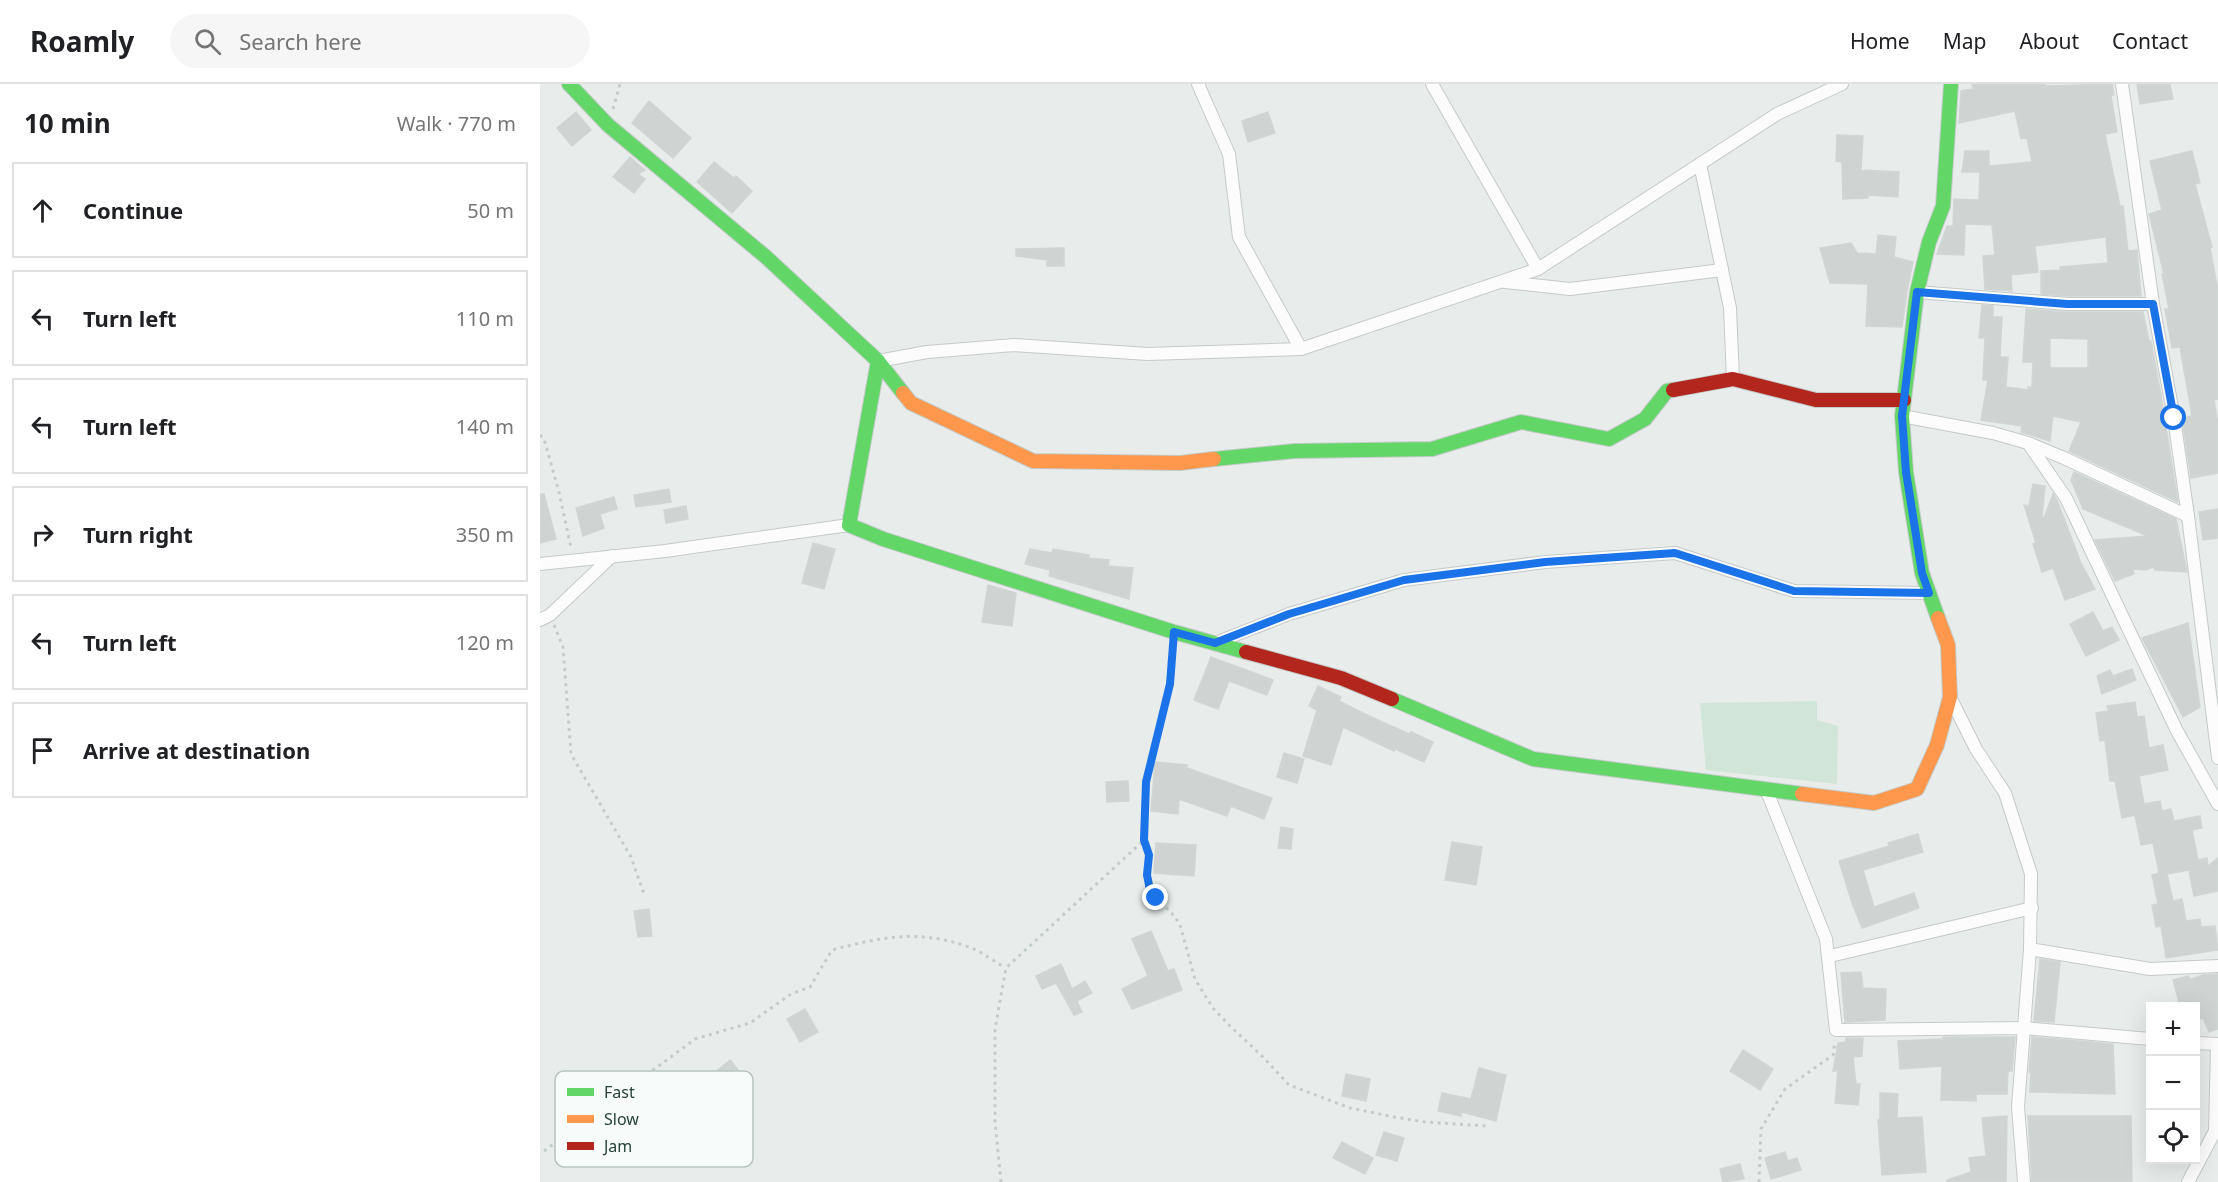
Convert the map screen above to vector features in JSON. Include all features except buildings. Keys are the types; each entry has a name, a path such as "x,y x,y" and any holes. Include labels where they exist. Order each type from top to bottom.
{"street":[{"path":"569,84 608,125 766,257 878,361 911,403 1033,460 1180,463 1295,451 1432,448 1521,422 1608,439 1645,419 1667,392 1733,379 1816,400 1904,400"},
{"path":"1198,84 1229,154 1239,237 1301,349"},
{"path":"1432,84 1538,269"},
{"path":"878,361 927,352 1014,345 1148,354 1301,349 1538,269 1777,114 1842,84"},
{"path":"540,564 665,551 849,525 883,539 1174,632 1341,678 1533,759 1874,803 1917,789 1937,745 1950,697 1948,645 1922,573 1906,472 1902,416 1917,292 1929,242 1943,206 1951,84"},
{"path":"2122,84 2153,304 2174,418 2188,516 2218,758"},
{"path":"1700,164 1730,308 1733,379"},
{"path":"1501,281 1570,289 1722,270"},
{"path":"1917,292 2067,304 2153,304"},
{"path":"849,525 878,361"},
{"path":"1902,416 1993,433 2028,443 2188,516"},
{"path":"2028,443 2066,498 2177,731 2218,804"},
{"path":"1215,643 1289,614 1404,580 1557,561 1675,553 1794,591 1929,593"},
{"path":"545,617 612,556"},
{"path":"1950,697 1976,749 2005,793 2031,874 2030,949 2018,1107 2024,1182"},
{"path":"1766,789 1827,939 1836,1030 2024,1028 2146,1039"},
{"path":"1830,956 2032,908"},
{"path":"2030,949 2150,969 2218,966"},
{"path":"2188,1182 2215,1131 2217,1044 2200,1043"}],"path":[{"path":"608,125 620,84"},
{"path":"540,435 544,439 559,492 573,560"},
{"path":"545,617 563,647 571,754 631,857 644,894"},
{"path":"1174,632 1170,684 1146,782 1144,840 1149,855 1147,875 1150,890 1180,925 1195,980 1213,1008 1288,1085 1350,1108 1425,1122 1488,1126"},
{"path":"1001,1182 995,1121 995,1029 1006,968 1144,840"},
{"path":"653,1071 696,1039 750,1023 791,994 810,987 832,950 880,937 921,936 970,947 1006,968"},
{"path":"1760,1182 1761,1129 1785,1089 1833,1055 1836,1030"},
{"path":"544,1151 555,1143"}],"green space":[{"path":"1817,701 1817,720 1838,726 1837,784 1706,770 1700,703"}],"traffic: fast":[{"path":"569,84 608,125 766,257 878,361 903,393"},
{"path":"1938,618 1922,573 1906,472 1902,416 1917,292 1929,242 1943,206 1951,84"},
{"path":"878,361 849,525 883,539 1174,632 1246,652"},
{"path":"1214,459 1295,451 1432,449 1521,422 1609,439 1645,419 1667,391 1673,390"},
{"path":"1392,699 1533,759 1802,794"}],"traffic: slow":[{"path":"903,393 911,403 1033,461 1180,463 1214,459"},
{"path":"1802,794 1874,803 1917,789 1937,745 1950,697 1948,645 1938,618"}],"traffic: jam":[{"path":"1673,390 1733,379 1816,400 1904,400"},
{"path":"1246,652 1341,678 1392,699"}],"route":[{"path":"1156,898 1150,890 1147,875 1149,855 1144,840 1146,782 1170,684 1174,632 1215,643 1289,614 1404,580 1545,562 1675,553 1794,591 1929,593 1922,573 1906,472 1902,416 1917,292 2067,304 2153,304 2174,418"}]}
